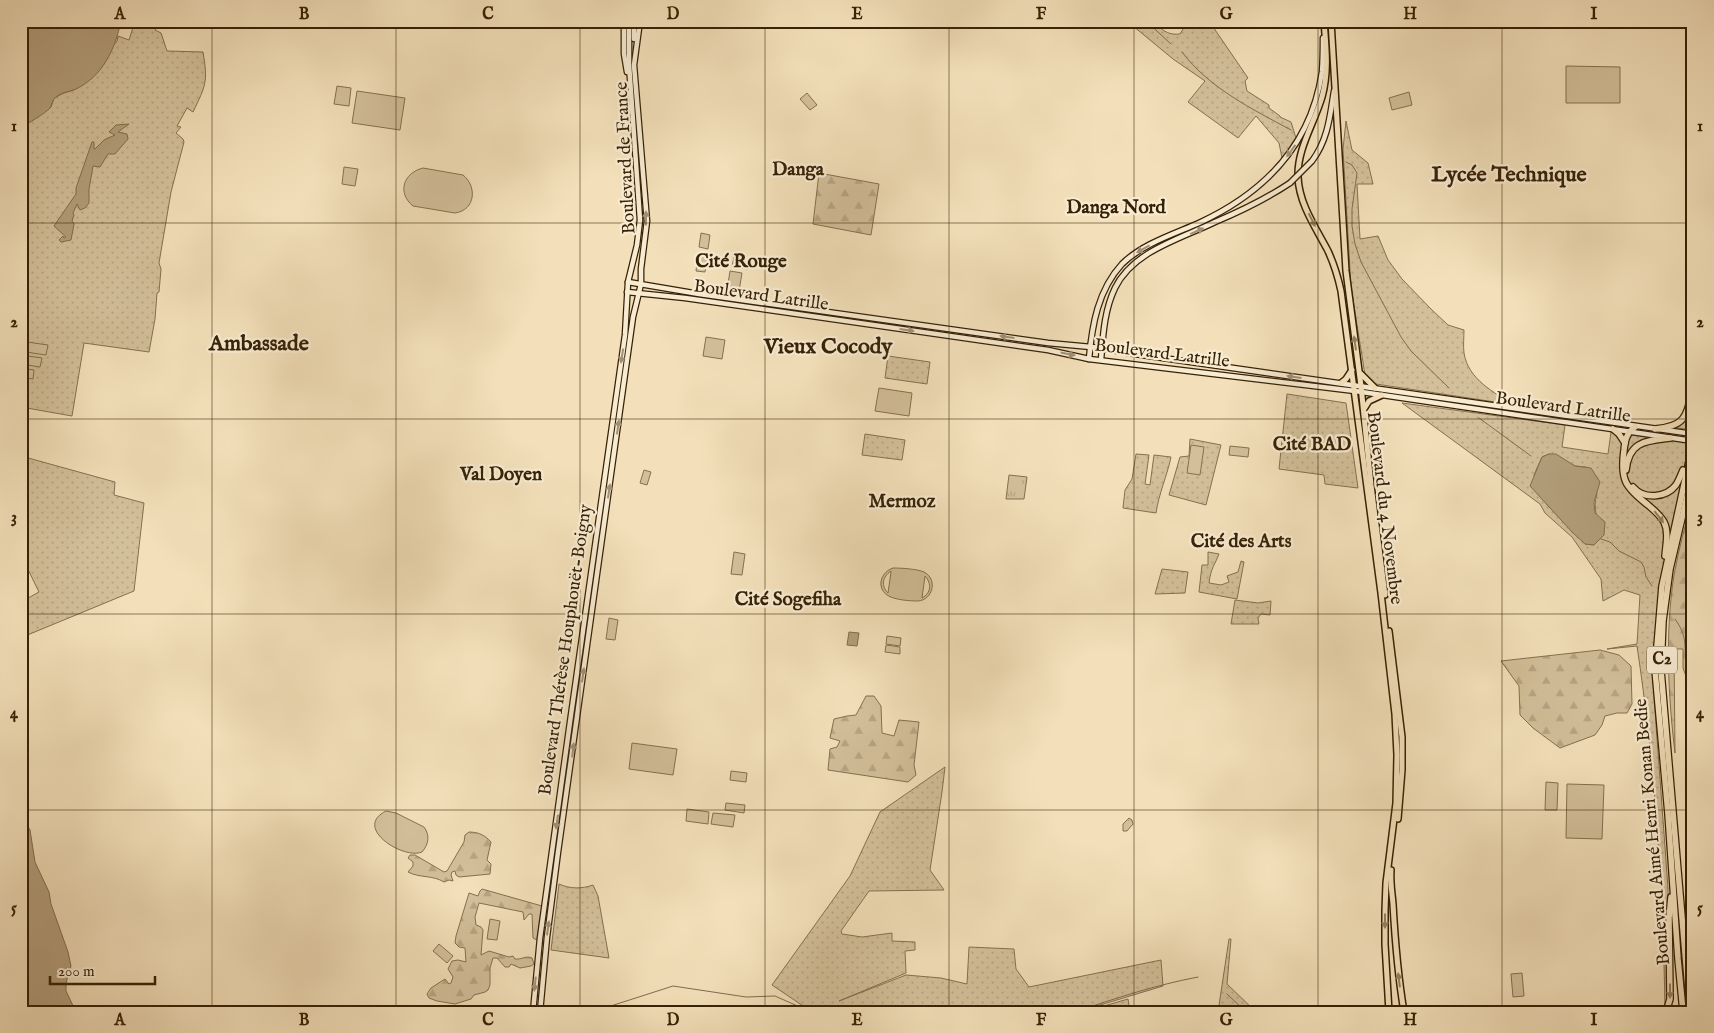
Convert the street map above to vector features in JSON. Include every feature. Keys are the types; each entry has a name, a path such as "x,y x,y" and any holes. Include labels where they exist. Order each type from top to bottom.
{"highway":[{"path":"1655,429 1670,428 1683,419 1693,388"},
{"path":"1635,427 1629,432 1625,443 1622,471 1624,480 1631,491 1660,515 1664,523 1666,531 1663,580"},
{"path":"1611,429 1620,434 1625,443"},
{"path":"1670,438 1646,441 1641,443 1632,452 1627,463 1627,476 1636,491 1653,496 1663,494 1672,489 1677,484 1691,452"},
{"name":"Boulevard Aimé Henri Konan Bedie","path":"1683,1012 1655,670 1663,580 1693,442"},
{"name":"Boulevard Aimé Henri Konan Bedie","path":"1690,1012 1661,670 1663,621 1670,569 1693,471"},
{"path":"1689,491 1693,481"},
{"path":"1666,1012 1670,999 1669,918 1673,890"},
{"path":"1683,916 1693,960"}],"main road":[{"path":"624,21 624,54 630,86"},
{"path":"628,21 630,86"},
{"path":"634,21 634,65"},
{"name":"Boulevard de France","path":"640,21 634,65 646,204 646,230 640,294"},
{"path":"1089,359 1090,346 1102,295 1108,283 1124,263 1142,249 1212,217 1240,201 1266,179 1290,153 1303,131 1318,89 1322,66 1324,21"},
{"name":"Boulevard du 4 Novembre","path":"1324,21 1327,73 1324,90 1302,151 1298,178 1303,203 1329,253 1337,274 1352,370 1396,723 1397,772 1395,812 1386,882 1385,911 1389,1012"},
{"name":"Boulevard du 4 Novembre","path":"1331,21 1346,271 1362,389 1371,486 1402,737 1401,793 1390,884 1396,956 1404,1012"},
{"path":"1327,56 1334,56"},
{"path":"1101,360 1110,298 1122,277 1139,259 1158,248 1264,200 1290,183 1312,161 1321,148 1326,133 1335,79"},
{"name":"Boulevard de France","path":"627,292 636,252 640,220 630,86"},
{"name":"Boulevard Latrille","path":"628,282 801,309 1048,343 1090,346 1341,383 1354,388"},
{"name":"Boulevard Latrille","path":"627,292 685,298 1048,350 1089,359 1328,388 1362,389 1382,395 1693,442"},
{"name":"Boulevard Thérèse Houphouët-Boigny","path":"533,1012 542,929 625,335 627,292"},
{"name":"Boulevard Thérèse Houphouët-Boigny","path":"540,1012 547,937 633,317 640,294"},
{"path":"1341,383 1349,376 1352,370"},
{"path":"1359,372 1374,388"},
{"path":"1328,382 1328,388"},
{"name":"Boulevard Latrille","path":"1362,389 1374,388 1693,434"},
{"path":"1364,410 1369,401 1382,395"},
{"path":"1611,429 1618,427 1620,424"},
{"path":"607,455 614,455"},
{"path":"591,576 597,577"}],"green space":[{"path":"135,21 156,21 159,24 155,30 161,33 167,51 203,52 205,70 205,83 193,112 187,108 177,126 181,127 176,133 184,142 171,192 159,263 161,269 159,292 157,293 155,319 149,352 84,343 72,416 21,407 21,127 51,107 54,98 74,90 117,41 118,36 129,40"},
{"path":"1127,21 1160,21 1157,25 1167,32 1180,34 1188,21 1209,21 1248,78 1245,81 1247,91 1269,105 1269,108 1280,117 1291,122 1296,138 1288,151 1282,158 1279,143 1256,116 1238,138 1188,102 1205,81 1173,59"},
{"path":"1566,66 1620,67 1620,103 1566,103"},
{"path":"337,86 351,88 349,106 334,104"},
{"path":"357,91 405,98 400,130 352,123"},
{"path":"1409,92 1412,105 1392,110 1389,98"},
{"path":"807,93 817,105 810,110 800,99"},
{"path":"1346,121 1352,150 1368,163 1373,184 1357,184 1360,239 1378,236 1388,260 1402,279 1448,325 1464,330 1466,362 1476,378 1515,405 1376,384 1370,382 1365,375 1351,287 1343,149"},
{"path":"344,167 358,169 355,186 342,184"},
{"path":"423,168 463,175 471,185 472,191 472,197 467,207 455,213 413,206 405,195 404,184 411,174"},
{"path":"819,173 879,184 871,235 813,224"},
{"path":"701,233 710,235 708,249 699,247"},
{"path":"698,254 707,255 705,272 696,271"},
{"path":"734,257 749,259 748,269 732,267"},
{"path":"730,271 742,273 739,291 727,290"},
{"path":"706,337 725,340 722,359 703,356"},
{"path":"27,342 48,345 46,355 26,352"},
{"path":"21,355 42,358 40,367 21,364"},
{"path":"888,356 930,362 927,384 885,378"},
{"path":"21,368 34,370 33,379 21,377"},
{"path":"879,388 912,393 909,416 875,411"},
{"path":"1693,392 1693,422 1691,430 1672,427 1678,425"},
{"name":"Cité BAD","path":"1287,394 1346,403 1358,488 1325,484 1324,475 1279,469"},
{"path":"1402,403 1565,425 1562,447 1608,454 1611,432 1689,443 1659,591 1652,670 1668,888 1669,999 1665,1009 1657,827 1649,736 1637,646 1607,649 1637,644 1640,595 1624,590 1603,601 1601,579 1572,537 1545,513 1540,504","holes":["1549,454 1575,466 1586,467 1597,494 1595,510 1604,535 1594,545 1585,544 1549,507 1541,497 1534,475 1542,457"]},
{"path":"865,434 905,440 902,460 862,455"},
{"path":"1190,439 1221,445 1206,505 1169,495 1180,457 1189,456"},
{"path":"1191,445 1204,447 1200,475 1187,473"},
{"path":"1230,446 1249,448 1248,457 1229,455"},
{"path":"1136,454 1149,455 1145,484 1150,485 1154,455 1171,457 1156,513 1123,508 1125,490 1132,479"},
{"path":"21,456 115,482 114,495 144,503 134,591 25,636 21,627 21,602 39,592 21,555"},
{"path":"644,470 651,472 647,485 640,483"},
{"path":"1009,475 1027,477 1024,499 1006,499"},
{"path":"1693,496 1693,564 1689,576 1693,595 1693,695 1683,668 1683,649 1674,649 1675,753 1669,686 1669,619 1674,575"},
{"path":"734,552 745,554 742,575 731,574"},
{"path":"1208,552 1219,554 1209,583 1221,585 1229,582 1227,576 1238,572 1241,561 1244,562 1237,599 1199,592 1202,565 1208,565"},
{"path":"901,568 924,572 931,579 932,589 930,593 923,600 918,601 890,597 884,592 881,584 883,576 889,570","holes":["891,572 888,593 884,587 884,582 886,576","925,576 930,588 922,598"]},
{"path":"1162,569 1188,572 1185,593 1155,594"},
{"path":"1235,600 1258,603 1271,601 1270,615 1261,614 1258,618 1259,624 1231,624"},
{"path":"609,618 618,620 615,640 606,639"},
{"path":"887,636 901,638 900,646 886,644"},
{"path":"886,645 900,647 900,654 885,652"},
{"path":"1600,650 1619,655 1631,666 1632,704 1627,713 1605,716 1602,725 1595,735 1560,748 1533,728 1520,715 1519,686 1501,661"},
{"path":"866,696 874,696 881,706 882,733 894,736 899,720 919,722 914,765 916,775 908,782 828,770 830,749 837,747 840,741 830,738 834,719 856,715"},
{"path":"632,743 677,749 673,775 629,769"},
{"path":"945,767 930,870 944,890 869,891 841,931 842,934 862,937 892,933 892,941 915,942 915,950 905,951 906,973 839,1001 906,975 941,978 967,984 969,947 1014,949 1016,969 1029,987 1161,960 1163,986 1077,1012 812,1012 772,985 850,876 880,812"},
{"path":"731,771 747,773 746,782 730,780"},
{"path":"1546,782 1558,783 1557,810 1545,810"},
{"path":"1567,784 1604,785 1602,839 1566,838"},
{"path":"726,803 745,805 744,813 725,810"},
{"path":"687,809 709,812 708,824 686,821"},
{"path":"386,811 396,813 424,827 428,840 422,852 404,851 384,841 378,834 375,826 377,818"},
{"path":"713,813 735,815 733,827 711,824"},
{"path":"1129,818 1133,824 1127,831 1123,831 1123,824"},
{"path":"469,832 481,834 491,842 487,860 491,864 490,874 459,877 455,871 451,875 453,881 444,882 408,872 413,866 413,862 408,858 410,855 415,855 444,872 447,871 464,842 465,835"},
{"path":"559,884 576,888 593,885 598,896 609,958 551,950"},
{"path":"482,889 542,906 537,940 533,938 532,914 529,914 524,920 523,912 479,903 475,917 476,925 483,930 481,955 489,951 509,957 513,956 515,959 530,957 534,964 520,968 511,964 509,967 505,967 497,958 493,958 490,968 490,985 485,992 455,1004 429,998 427,994 431,988 445,979 449,984 451,983 453,977 448,969 452,961 466,962 465,948 459,947 455,943 456,936 469,893 478,896"},
{"path":"490,919 500,921 497,940 487,939"},
{"path":"1229,939 1231,939 1227,984 1256,1012 1218,1012"},
{"path":"439,944 453,956 447,963 433,951"},
{"path":"1522,973 1524,996 1513,997 1511,974"},
{"path":"1128,999 1130,1012 1083,1012"}],"shaded area":[{"path":"21,21 121,21 111,51 94,77 76,89 57,96 48,110 21,127"},
{"path":"129,124 118,132 127,134 128,139 115,154 108,154 100,167 93,166 89,189 89,203 80,210 77,204 73,213 72,221 74,224 71,240 61,242 59,240 63,236 64,238 66,237 54,226 76,194 76,188 92,142 94,142 95,149 104,140 115,135 109,132 116,125"},
{"path":"1556,454 1575,466 1591,468 1600,482 1594,502 1595,513 1605,522 1604,535 1594,545 1585,544 1530,486 1542,457"},
{"path":"849,632 859,633 857,646 847,645"},
{"path":"21,815 30,830 35,862 49,892 51,904 68,952 71,966 66,983 66,991 76,1012 21,1012"}],"waterway":[{"path":"1146,21 1171,44"},
{"path":"1182,52 1193,65 1218,87 1246,106 1291,130"},
{"path":"1346,162 1352,165 1357,173 1352,209 1352,226 1361,262 1401,337 1411,351 1449,388"},
{"path":"1479,418 1531,456"},
{"path":"1601,539 1610,542 1619,551 1641,562 1646,577 1652,586"},
{"path":"1675,619 1684,636 1688,677 1693,689"},
{"path":"1075,1012 1136,992 1198,977"},
{"path":"592,1012 673,986 746,997 775,996 811,1012"},
{"path":"1227,994 1246,1012"}],"district":[{"name":"Danga","path":"798,170"},
{"name":"Lycée Technique","path":"1509,175"},
{"name":"Danga Nord","path":"1116,208"},
{"name":"Cité Rouge","path":"741,262"},
{"name":"Ambassade","path":"259,344"},
{"name":"Vieux Cocody","path":"828,347"},
{"name":"Cité BAD","path":"1312,445"},
{"name":"Val Doyen","path":"501,475"},
{"name":"Mermoz","path":"902,502"},
{"name":"Cité des Arts","path":"1241,542"},
{"name":"Cité Sogefiha","path":"788,600"}]}
